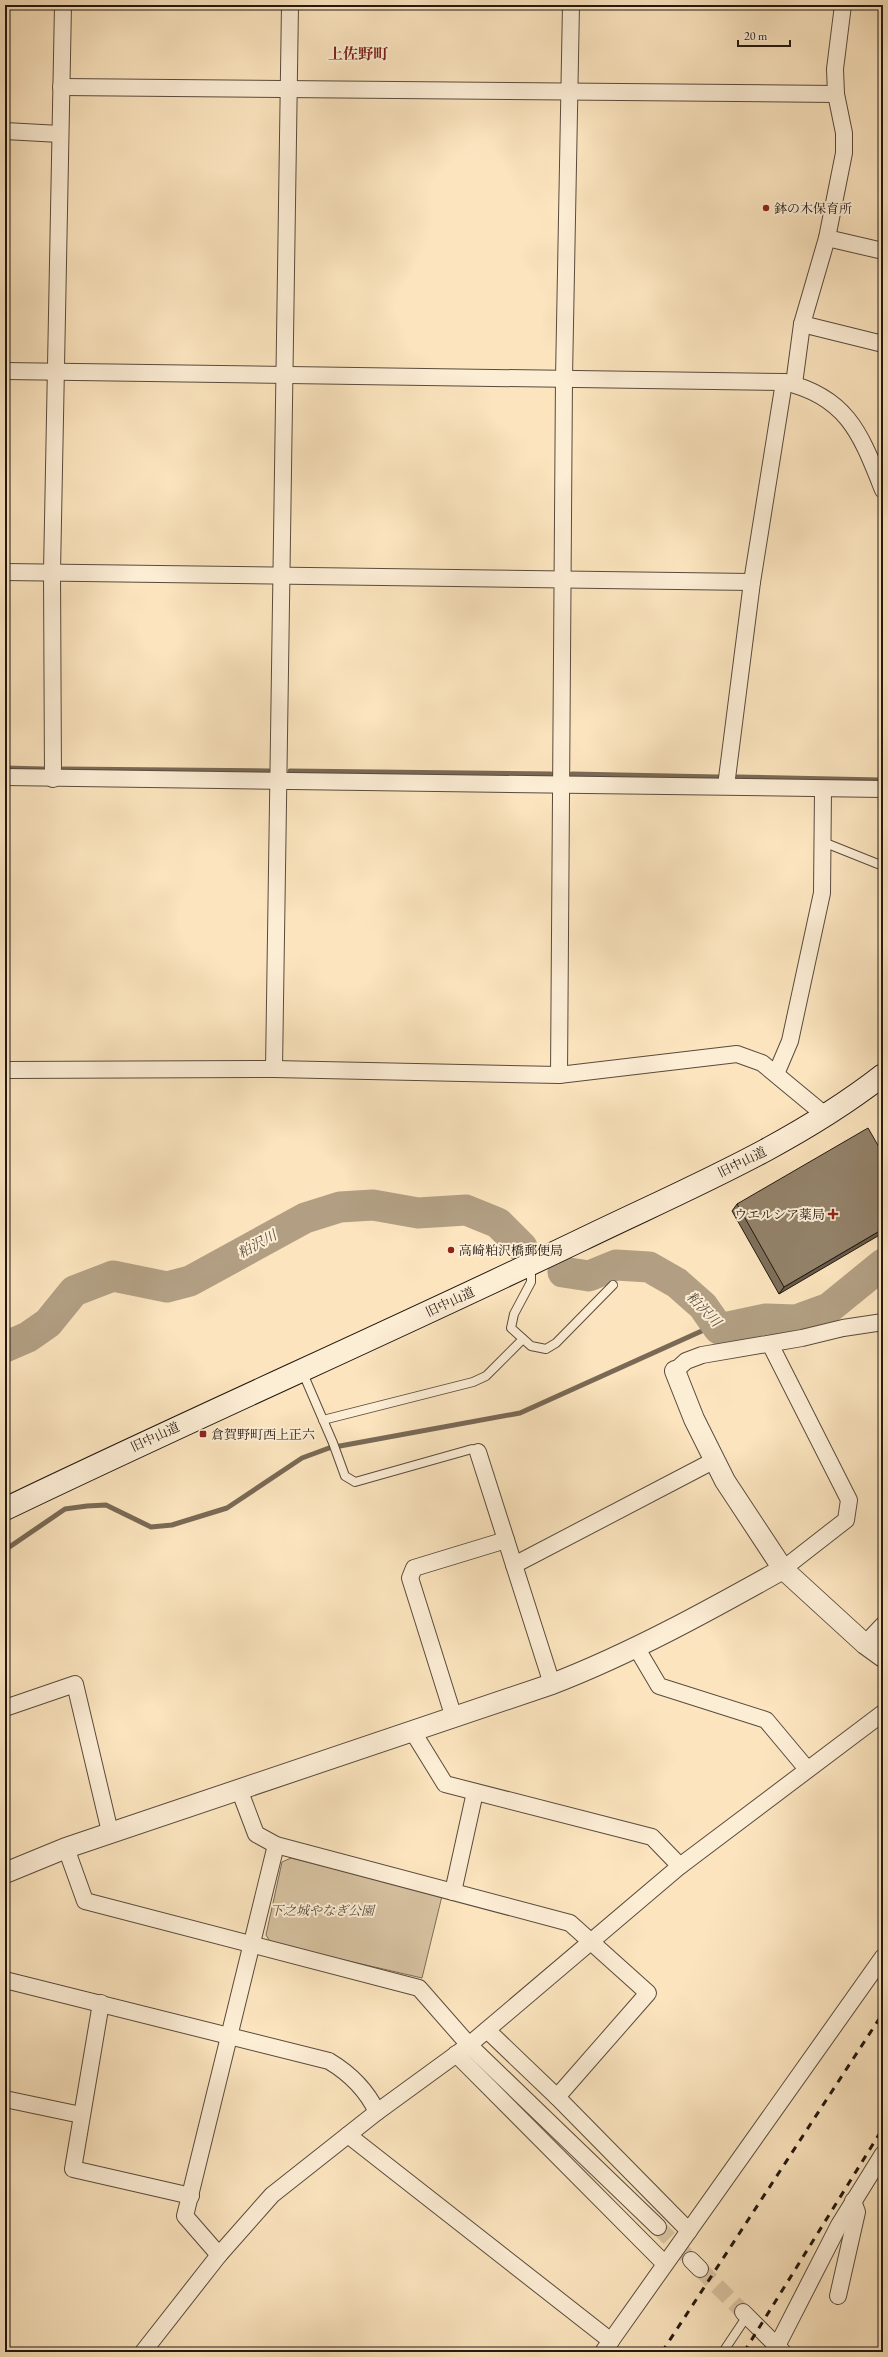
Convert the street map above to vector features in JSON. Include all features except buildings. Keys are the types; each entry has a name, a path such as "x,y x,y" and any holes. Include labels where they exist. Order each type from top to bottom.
{"main road":[{"name":"旧中山道","path":"5,1509 531,1264 780,1143 826,1116 883,1075"}],"street":[{"path":"53,779 52,572 63,5"},
{"path":"274,1069 290,5"},
{"path":"559,1075 564,378 571,5"},
{"path":"726,786 752,582 789,383 802,324 827,238 844,153 844,134 836,94 837,41 843,5"},
{"path":"62,87 569,90 836,94"},
{"path":"5,131 60,134"},
{"path":"827,238 883,251"},
{"path":"802,324 883,344"},
{"path":"5,372 285,374 789,383 833,402 851,421 863,441 883,490"},
{"path":"5,572 563,578 752,582"},
{"path":"5,777 53,779 279,780 726,786 823,790 883,789"},
{"path":"776,1074 790,1041 822,893 823,790"},
{"path":"5,1070 274,1069 559,1075 727,1054 749,1057 776,1074 826,1116"},
{"path":"883,1322 842,1328 770,1344 702,1355 686,1361 676,1371 694,1419 725,1480 783,1569 865,1644 883,1657"},
{"path":"5,1873 110,1832 413,1732 552,1684 689,1622 783,1569 846,1520 849,1500 770,1344"},
{"path":"478,1452 552,1684"},
{"path":"514,1565 715,1460"},
{"path":"454,1718 410,1578 414,1568 506,1540"},
{"path":"865,1644 883,1625"},
{"path":"636,1647 659,1686 766,1720 807,1769"},
{"path":"5,1708 75,1684 110,1832"},
{"path":"143,2352 220,2255 272,2195 377,2112 469,2045 593,1942 680,1866 807,1769 883,1714"},
{"path":"413,1732 445,1784 652,1836 680,1866"},
{"path":"239,1789 256,1834 276,1845 570,1923 593,1942 648,1993 557,2097"},
{"path":"453,1892 475,1792"},
{"path":"220,2255 184,2216 191,2196 276,1845"},
{"path":"66,1848 85,1901 419,1988 461,2032 469,2045 658,2227"},
{"path":"348,2135 607,2346 664,2263 689,2231 883,1957"},
{"path":"5,1980 329,2061 342,2069 371,2099 377,2112"},
{"path":"101,2003 73,2168 191,2196"},
{"path":"487,2030 557,2097 689,2231"},
{"path":"456,2054 664,2263"},
{"path":"5,2099 81,2115"},
{"path":"745,2314 780,2349 853,2201 883,2154"},
{"path":"838,2296 857,2212 853,2201"}],"lane":[{"path":"823,842 883,866"},
{"path":"531,1264 531,1282 514,1314 511,1328 531,1346 546,1348 556,1342 613,1285"},
{"path":"323,1420 473,1382 486,1376 523,1339"},
{"path":"302,1371 339,1458 344,1476 355,1482 472,1449 478,1452"},
{"path":"723,2352 745,2314"}],"green space":[{"name":"下之城やなぎ公園","path":"291,1858 442,1896 422,1978 271,1943 266,1935 282,1862"}],"waterway":[{"path":"5,768 43,769"},
{"path":"737,777 880,780 883,768"},
{"path":"63,769 269,771"},
{"path":"290,771 551,774"},
{"path":"572,774 718,777"},
{"name":"粕沢川","path":"5,1347 28,1337 48,1323 74,1291 113,1276 167,1287 190,1281 305,1218 340,1207 373,1205 418,1213 466,1210 498,1223 522,1247"},
{"name":"粕沢川","path":"563,1272 589,1276 616,1265 649,1267 677,1283 703,1306 719,1329 766,1319 796,1320 829,1308 883,1264"},
{"path":"5,1550 65,1509 106,1505 151,1527 172,1525 227,1508 302,1458 329,1448 520,1413 715,1325"}],"tunnel":[{"path":"658,2227 691,2260"},
{"path":"700,2269 743,2312"}],"railway":[{"path":"662,2352 883,2013"},
{"path":"744,2352 883,2128"}],"place":[{"name":"鉢の木保育所","path":"766,208"},
{"name":"ウエルシア薬局","path":"833,1214"},
{"name":"高崎粕沢橋郵便局","path":"451,1250"},
{"name":"倉賀野町西上正六","path":"203,1434"}],"district":[{"name":"上佐野町","path":"358,53"}]}
